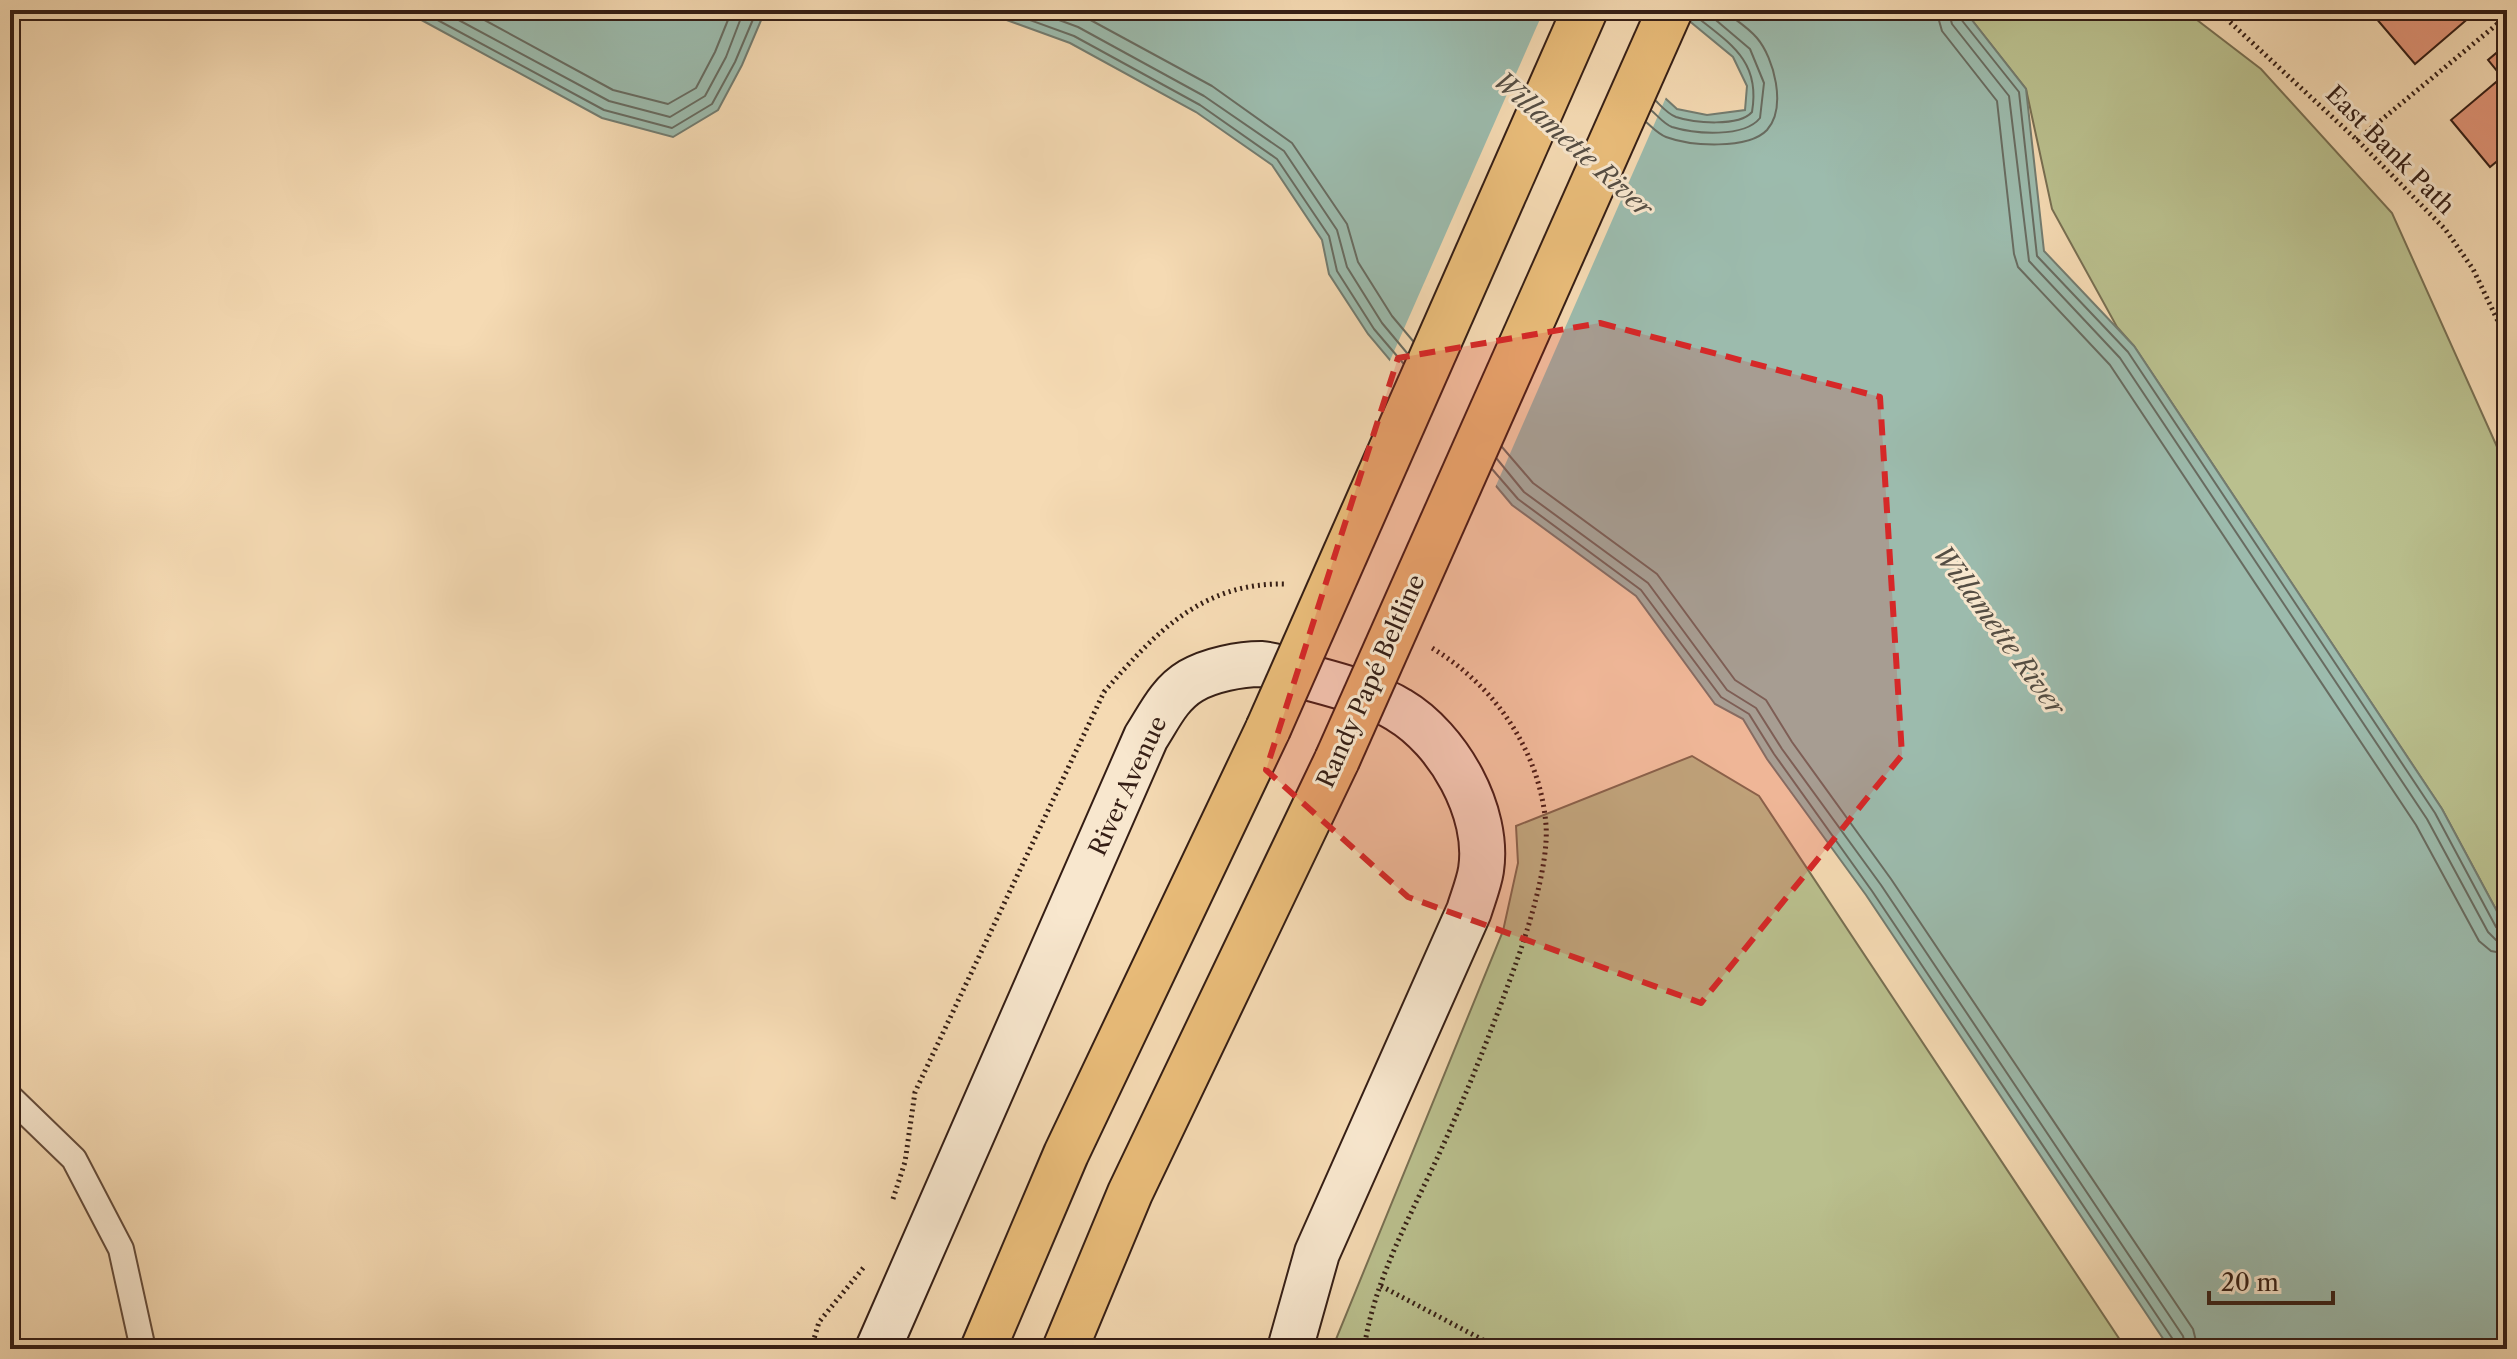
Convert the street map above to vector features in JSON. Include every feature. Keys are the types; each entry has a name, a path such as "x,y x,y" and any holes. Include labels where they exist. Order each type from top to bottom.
{"highway":[{"path":"983,1349 1066,1154 1268,729 1585,10"},
{"name":"Randy Papé Beltline","path":"1065,1349 1130,1193 1337,760 1670,10"},
{"path":"1094,1349 1148,1218 1238,968"}],"street":[{"name":"River Avenue","path":"878,1349 1146,737 1174,693 1194,680 1225,669 1262,664 1332,684 1399,709 1432,735 1455,766 1472,800 1481,838 1482,869 1469,911 1317,1253 1290,1349"}],"lane":[{"path":"10,1097 74,1159 121,1249 143,1349"}],"path":[{"name":"East Bank Path","path":"2217,10 2357,140 2445,229 2486,295 2507,340"},
{"path":"2357,140 2507,16"},
{"path":"1380,1286 1500,1349"}],"highlighted area":[{"path":"1600,323 1880,397 1902,755 1701,1003 1408,897 1266,770 1398,358"}],"green space":[{"path":"1964,10 2184,10 2261,69 2392,213 2507,469 2507,930 2442,809 2134,346 2117,327 2052,209 2026,89"},
{"path":"1692,756 1759,796 2126,1349 1332,1349 1503,931 1518,863 1516,826"}],"water":[{"path":"403,10 762,10 762,18 718,110 673,137 602,118"},
{"name":"Willamette River","path":"979,10 1569,10 1677,109 1707,115 1745,110 1747,86 1733,57 1676,10 1964,10 2026,89 2044,251 2134,346 2442,809 2507,930 2507,1349 2170,1349 1866,895 1767,759 1743,719 1715,704 1636,596 1512,505 1368,334 1329,274 1322,240 1272,165 1196,112 1070,43"}],"pier":[{"path":"1544,10 1574,10 1667,95 1494,490 1388,365"}],"building":[{"path":"2369,10 2478,10 2415,64"},
{"path":"2507,44 2507,153 2490,167 2451,120 2502,77 2488,60"}]}
